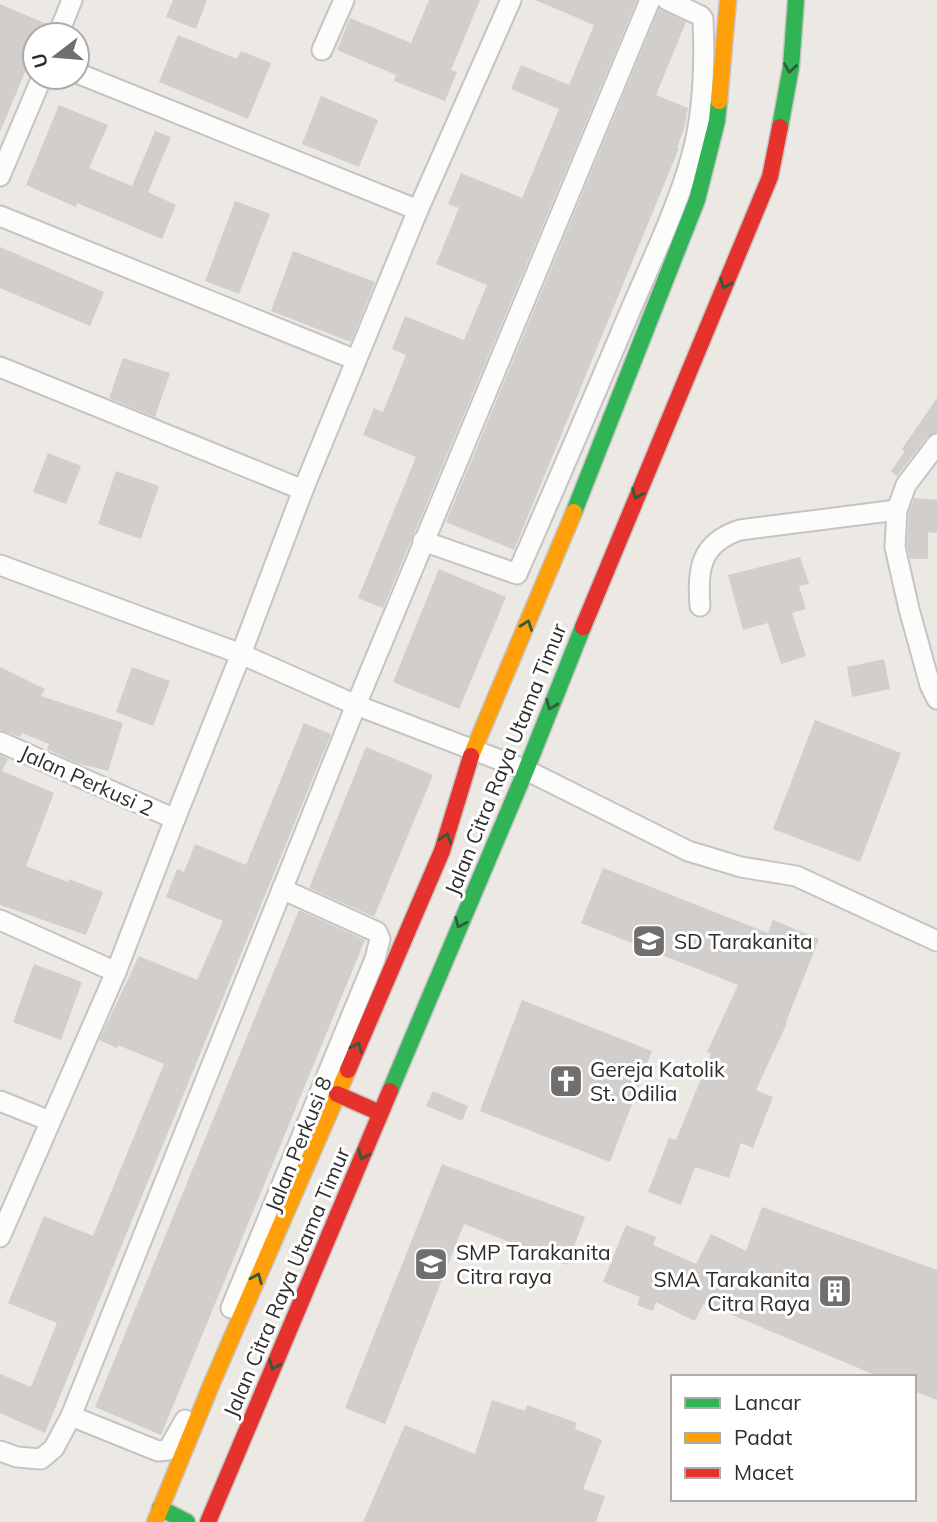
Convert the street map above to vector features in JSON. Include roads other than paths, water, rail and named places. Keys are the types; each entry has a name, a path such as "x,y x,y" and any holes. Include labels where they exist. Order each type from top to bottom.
{"main road":[{"name":"Jalan Citra Raya Utama Timur","path":"157,1515 442,851 474,750 584,488 697,200 717,121 728,0"},
{"name":"Jalan Citra Raya Utama Timur","path":"208,1522 526,770 618,539 770,177 791,67 796,0"},
{"path":"337,1094 380,1112"},
{"path":"157,1515 187,1522"}],"street":[{"path":"64,21 72,0"},
{"path":"322,50 344,0"},
{"path":"0,1237 116,972 303,490 418,210 511,0"},
{"path":"0,1451 17,1457 41,1459 54,1448 71,1416 423,541 650,0"},
{"path":"423,541 517,575 654,254 685,177 693,149 705,57 703,19 667,0"},
{"path":"91,79 418,210"},
{"path":"0,176 36,91"},
{"path":"0,216 356,360"},
{"path":"0,367 303,490"},
{"path":"937,444 906,485 897,510 895,547 909,610 930,685 937,699"},
{"path":"700,606 698,578 702,564 708,551 728,534 740,530 897,510"},
{"path":"0,565 241,654 356,705 526,770 688,850 741,867 796,876 937,941"},
{"name":"Jalan Perkusi 2","path":"0,742 174,818"},
{"name":"Jalan Perkusi 8","path":"71,1416 158,1451 168,1450 179,1434 374,959 380,939 377,932 282,889"},
{"path":"0,920 116,972"},
{"path":"0,1101 50,1121"}],"place":[{"name":"SD Tarakanita","path":"649,941"},
{"name":"Gereja Katolik St. Odilia","path":"566,1081"},
{"name":"SMP Tarakanita Citra raya","path":"431,1264"},
{"name":"SMA Tarakanita Citra Raya","path":"835,1291"}]}
